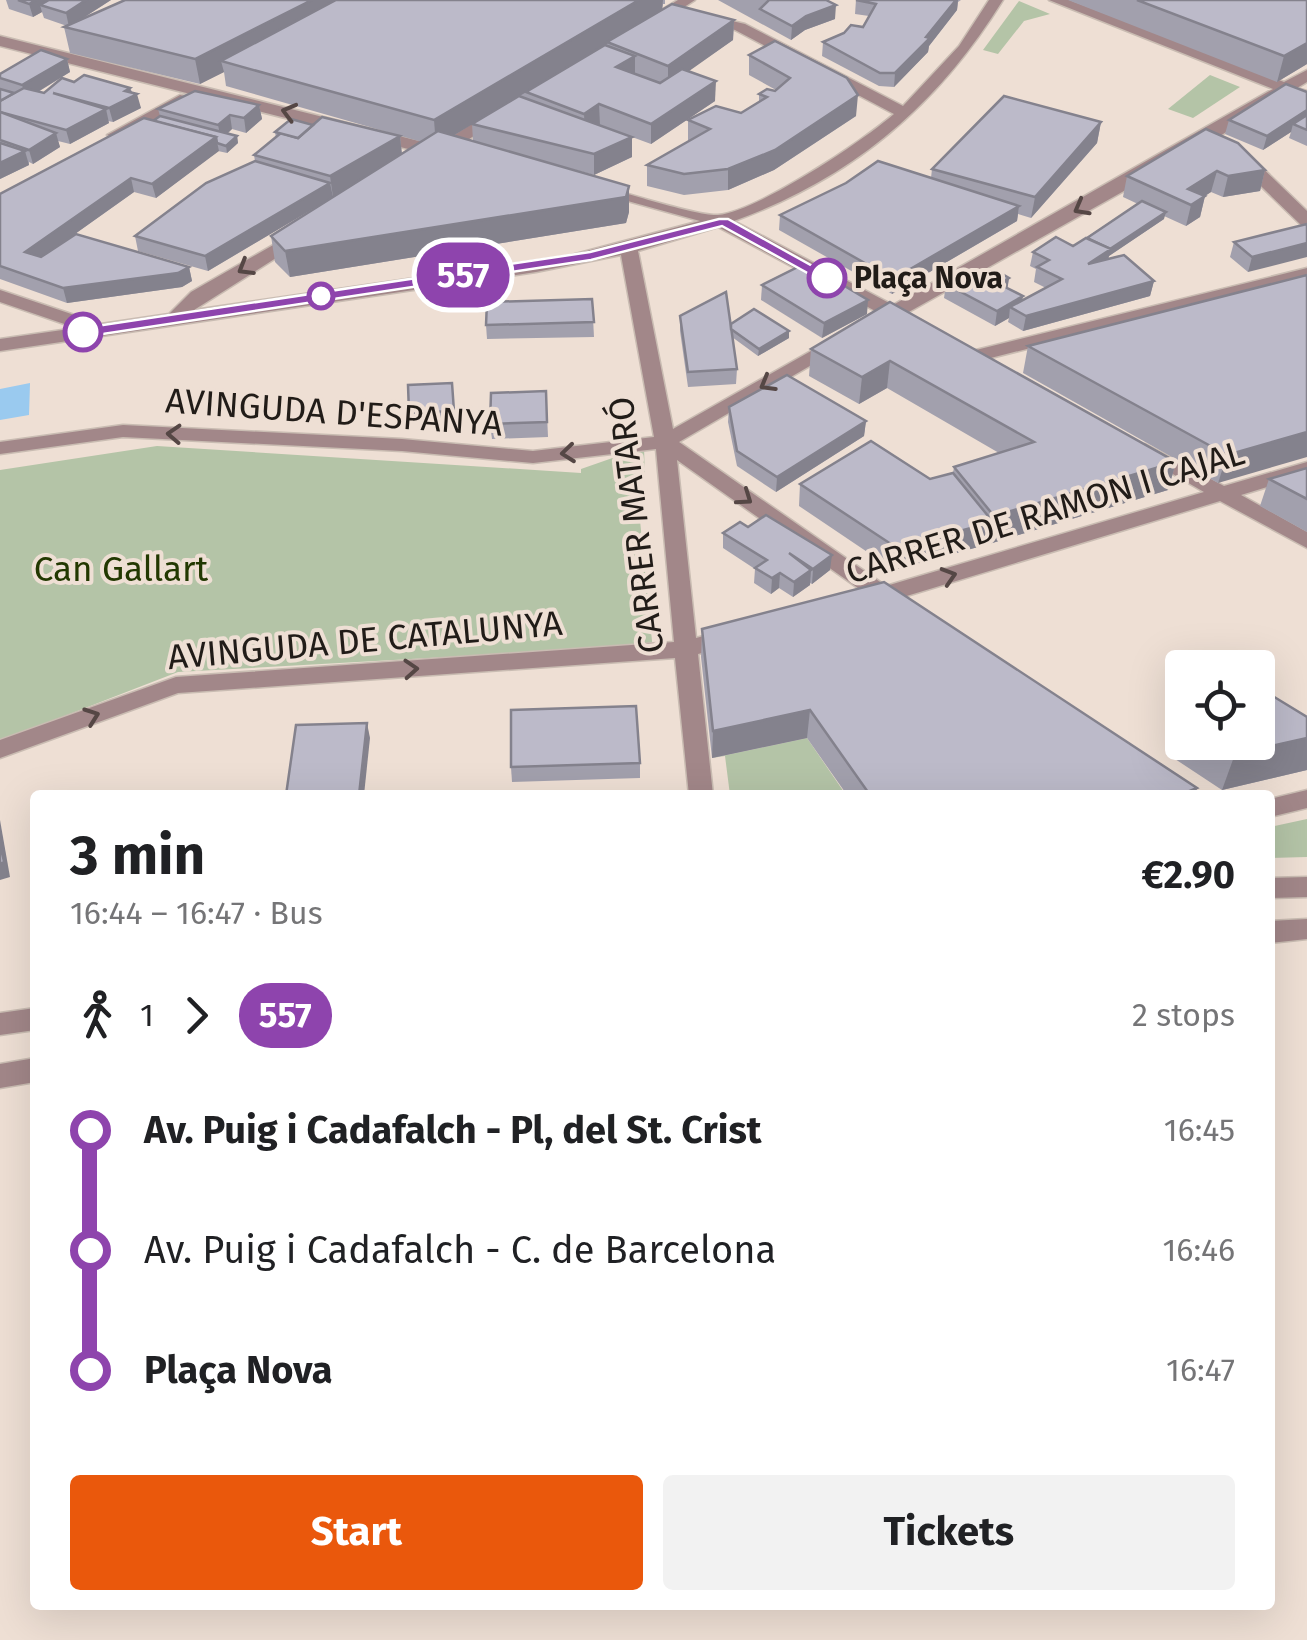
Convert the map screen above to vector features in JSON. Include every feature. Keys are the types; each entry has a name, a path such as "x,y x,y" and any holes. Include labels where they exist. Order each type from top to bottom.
{"street":[{"path":"0,345 629,249 724,222 811,178 864,146 906,114 956,62 996,0"},
{"path":"1056,0 1307,97"},
{"path":"642,6 678,3 740,27 906,114"},
{"path":"642,28 678,3"},
{"path":"36,63 88,39"},
{"path":"0,41 202,90 430,156 457,156"},
{"path":"912,614 665,442 1196,143 1307,75"},
{"path":"101,142 219,80"},
{"path":"430,156 523,100"},
{"path":"1196,143 1244,157 1307,221"},
{"path":"571,184 724,222 930,332"},
{"path":"174,319 198,296 326,219"},
{"name":"CARRER MATARÓ","path":"629,249 665,442 700,790"},
{"path":"1008,374 967,352 1307,272"},
{"path":"0,296 100,330"},
{"name":"AVINGUDA D'ESPANYA","path":"0,448 123,431 402,445 533,457 665,442"},
{"path":"1123,438 1307,541"},
{"name":"CARRER DE RAMON I CAJAL","path":"847,605 1307,468"},
{"path":"686,649 758,629"},
{"name":"AVINGUDA DE CATALUNYA","path":"0,749 176,685 686,649"},
{"path":"1275,807 1307,799"},
{"path":"1275,888 1307,887"},
{"path":"1275,932 1307,929"},
{"path":"0,1024 30,1020"},
{"path":"0,1076 30,1071"}],"green space":[{"path":"1019,1 1050,14 1024,21 998,54 983,50"},
{"path":"1210,75 1240,87 1193,118 1168,109"},
{"name":"Can Gallart","path":"157,446 581,473 581,469 644,447 645,480 636,480 653,651 555,651 178,672 0,741 0,470"},
{"path":"807,738 843,790 729,790 725,756 712,758"},
{"path":"1307,819 1307,857 1275,858 1275,826"}],"water":[{"path":"30,383 29,415 0,420 0,389"}],"building":[{"path":"49,0 86,0 66,13 40,5"},
{"path":"125,0 312,0 195,59 64,27"},
{"path":"336,0 639,0 434,120 221,61"},
{"path":"769,0 826,0 836,5 792,26 760,9"},
{"path":"856,0 956,0 926,37 930,38 895,73 880,73 823,42 844,33 851,25 863,27 876,4"},
{"path":"1137,0 1307,0 1307,43 1284,56"},
{"path":"672,4 734,20 668,66 607,42"},
{"path":"775,41 847,78 858,95 775,150 728,169 684,174 647,165 710,129 688,120 716,106 741,113 767,97 759,94 767,89 775,91 790,78 749,55"},
{"path":"605,45 635,56 616,67 660,83 682,69 716,81 651,124 599,104 584,114 526,92"},
{"path":"41,50 67,59 22,85 0,78 0,74"},
{"path":"84,75 130,88 125,91 137,94 109,108 53,93 106,109 66,130 0,112 0,101 24,88 44,93 62,78 74,82"},
{"path":"1286,84 1307,92 1307,110 1267,136 1229,120"},
{"path":"0,89 14,93 0,101"},
{"path":"195,91 259,105 244,118 230,115 218,125 158,109"},
{"path":"519,96 632,137 594,154 472,124"},
{"path":"1004,96 1101,122 1035,197 932,169"},
{"path":"0,112 56,133 29,150 0,140"},
{"path":"1307,115 1307,130 1293,124"},
{"path":"160,116 237,136 226,146 217,143 216,137 153,121"},
{"path":"322,117 400,136 330,176 254,155 281,133 298,138"},
{"path":"144,118 216,137 152,184 131,178 25,252 41,257 76,234 189,267 178,273 63,288 0,266 0,194"},
{"path":"291,119 313,125 298,138 275,132"},
{"path":"1206,129 1238,143 1265,170 1228,176 1217,171 1188,189 1205,196 1191,205 1127,176"},
{"path":"438,131 629,186 626,197 285,251 271,236"},
{"path":"0,143 25,151 0,163"},
{"path":"255,161 330,183 205,256 135,236 206,183"},
{"path":"878,161 1019,206 893,279 780,215 846,183"},
{"path":"1142,201 1166,212 1110,249 1087,238"},
{"path":"1307,224 1307,243 1252,257 1234,242"},
{"path":"1056,237 1073,246 1086,238 1111,249 1088,264 1124,255 1154,281 1026,316 1010,307 1062,279 1037,267 1049,260 1033,252"},
{"path":"806,263 868,300 824,323 762,285"},
{"path":"970,270 985,278 997,271 1009,278 999,284 1023,296 997,311 946,284"},
{"path":"1307,275 1307,432 1227,455 1028,346"},
{"path":"726,292 737,369 688,372 680,316"},
{"path":"592,299 594,322 486,325 487,302"},
{"path":"890,302 1176,462 994,516 954,467 1034,442 890,361 862,377 811,349"},
{"path":"754,309 789,331 759,349 731,329 731,324"},
{"path":"787,375 866,421 777,477 737,451 729,407"},
{"path":"452,383 454,411 409,413 408,385"},
{"path":"546,391 547,422 490,424 491,393"},
{"path":"871,441 930,479 953,473 993,522 897,548 800,484"},
{"path":"1307,468 1307,499 1269,479"},
{"path":"766,515 832,555 813,569 789,553 811,570 794,582 780,573 772,578 755,568 767,560 723,533 740,522 748,527"},
{"path":"884,582 1197,788 866,790 810,710 713,731 702,629"},
{"path":"1275,697 1307,717 1307,738 1275,745"},
{"path":"636,706 640,763 511,767 511,710"},
{"path":"367,723 360,790 287,790 296,725"}],"bus line":[{"name":"557","path":"83,332 591,256 724,222 827,278"}],"place":[{"name":"Plaça Nova","path":"827,278"}]}
